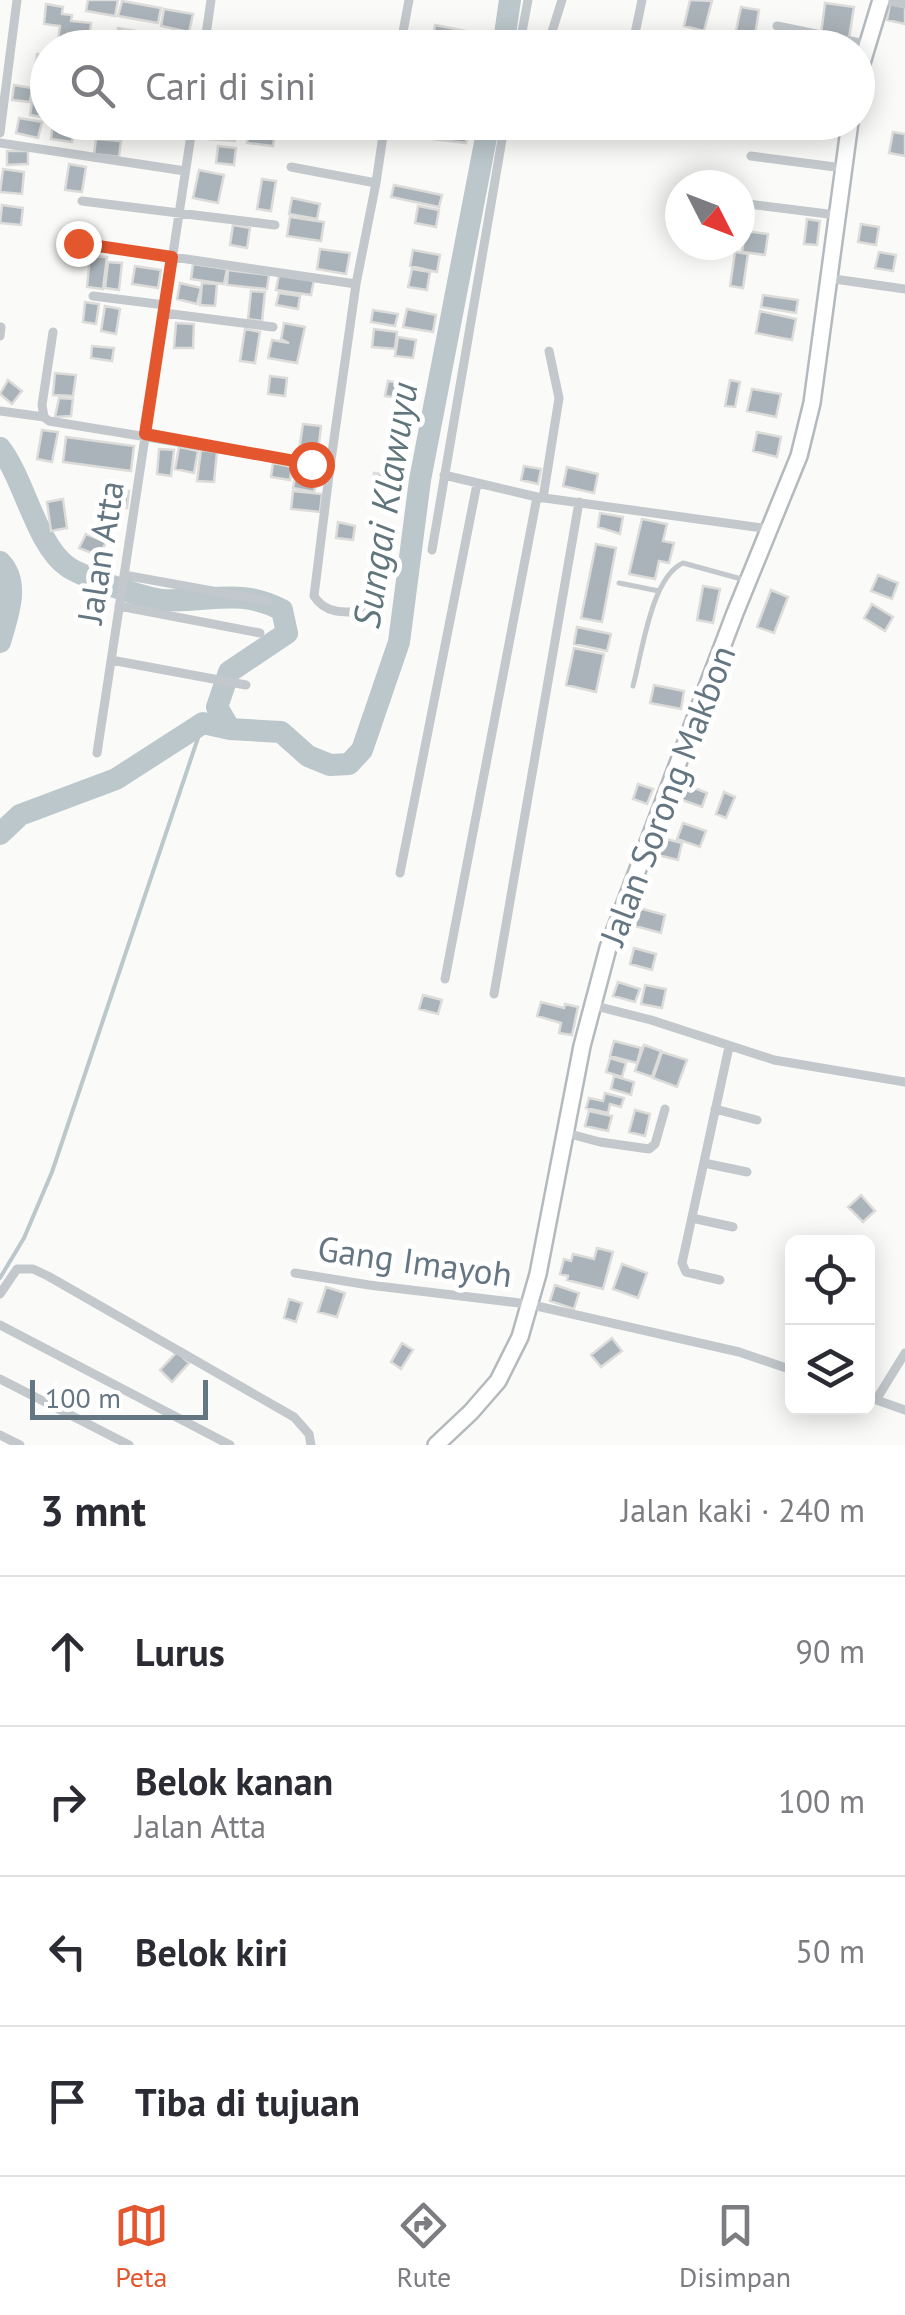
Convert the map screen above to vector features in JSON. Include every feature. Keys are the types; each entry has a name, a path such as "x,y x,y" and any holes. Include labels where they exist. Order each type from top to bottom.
{"highway":[{"path":"870,30 882,0"},
{"name":"Jalan Sorong Makbon","path":"436,1445 498,1381 520,1338 542,1258 592,1006 608,948 799,456 812,403 847,140"}],"street":[{"path":"0,133 4,71 17,0"},
{"path":"207,30 211,0"},
{"path":"403,30 408,0"},
{"path":"522,30 528,0"},
{"path":"553,30 562,0"},
{"path":"636,30 642,0"},
{"path":"882,0 905,4"},
{"path":"777,26 797,30"},
{"name":"Jalan Atta","path":"97,753 190,140"},
{"path":"376,568 369,611 328,610 314,596 356,284 381,140"},
{"path":"432,550 503,140"},
{"path":"0,143 185,171"},
{"path":"751,156 843,168"},
{"path":"290,168 376,183"},
{"path":"82,201 276,225"},
{"path":"755,204 836,215"},
{"path":"78,243 356,284"},
{"path":"827,278 905,289"},
{"path":"93,296 273,327"},
{"path":"0,336 1,327"},
{"path":"44,417 42,405 54,332"},
{"path":"446,979 560,398 550,351"},
{"path":"0,411 330,466"},
{"path":"444,474 540,497 770,529"},
{"path":"400,873 477,484"},
{"path":"494,994 579,502"},
{"path":"124,575 268,601"},
{"path":"119,606 260,632"},
{"path":"111,660 246,685"},
{"path":"592,1006 774,1060 905,1082"},
{"path":"720,1280 682,1268 729,1047"},
{"path":"715,1109 758,1120"},
{"path":"566,1133 649,1149 655,1144 665,1110"},
{"path":"704,1163 746,1172"},
{"path":"692,1218 733,1227"},
{"path":"0,1294 17,1269 33,1269 48,1276 294,1416 309,1434 311,1445"},
{"name":"Gang Imayoh","path":"295,1272 369,1286 528,1304 739,1352 785,1368"},
{"path":"0,1325 230,1445"},
{"path":"875,1395 905,1353"},
{"path":"0,1379 129,1445"},
{"path":"875,1400 905,1410"},
{"path":"0,1435 20,1445"}],"lane":[{"path":"633,686 659,591 671,571 683,563 748,581"},
{"path":"619,583 659,591"}],"building":[{"path":"88,0 118,0 115,16 86,11"},
{"path":"690,0 712,1 704,30 684,26"},
{"path":"122,1 161,8 158,23 118,16"},
{"path":"825,3 854,7 850,30 822,30"},
{"path":"46,4 63,7 62,14 72,15 71,21 91,23 90,30 59,30 60,26 44,24"},
{"path":"890,4 905,7 905,24 887,20"},
{"path":"741,7 759,10 756,30 736,30"},
{"path":"164,9 193,14 189,30 161,26"},
{"path":"435,25 460,30 434,30"},
{"path":"14,85 30,88 30,102 12,100"},
{"path":"19,118 30,120 30,136 16,133"},
{"path":"893,132 905,134 905,156 889,153"},
{"path":"96,140 121,141 119,157 94,154"},
{"path":"247,140 274,140 273,146 247,143"},
{"path":"218,146 236,148 234,165 216,163"},
{"path":"7,151 28,151 28,164 7,165"},
{"path":"69,164 86,167 82,192 65,190"},
{"path":"3,169 24,172 22,194 0,192"},
{"path":"199,170 224,175 218,203 193,198"},
{"path":"262,179 276,181 271,211 257,209"},
{"path":"394,185 442,195 439,207 391,197"},
{"path":"292,198 320,204 317,219 289,214"},
{"path":"2,205 23,208 21,225 0,223"},
{"path":"418,206 439,210 436,227 415,223"},
{"path":"290,217 324,222 321,241 287,236"},
{"path":"807,219 820,221 817,245 804,244"},
{"path":"861,224 879,227 876,245 858,242"},
{"path":"233,225 250,228 247,248 230,245"},
{"path":"755,232 768,234 765,255 755,254"},
{"path":"320,249 350,253 346,274 317,269"},
{"path":"413,250 440,255 437,272 410,266"},
{"path":"879,252 896,255 893,271 875,268"},
{"path":"90,256 107,257 103,289 87,287"},
{"path":"734,260 747,260 743,288 730,286"},
{"path":"108,262 122,263 119,290 105,288"},
{"path":"193,264 227,269 224,284 191,279"},
{"path":"135,266 161,270 158,288 132,284"},
{"path":"412,269 430,272 427,290 408,287"},
{"path":"228,270 269,275 267,289 227,285"},
{"path":"279,274 314,280 311,295 276,290"},
{"path":"180,283 201,288 197,304 177,299"},
{"path":"202,283 217,284 215,306 200,305"},
{"path":"251,291 265,292 262,321 248,319"},
{"path":"279,293 300,296 298,309 276,305"},
{"path":"763,295 798,300 796,313 761,307"},
{"path":"85,302 99,304 96,324 83,322"},
{"path":"105,306 120,309 116,334 101,331"},
{"path":"407,309 436,315 433,332 403,327"},
{"path":"373,310 398,314 395,326 371,322"},
{"path":"760,311 796,319 792,340 756,333"},
{"path":"176,323 194,324 193,348 174,348"},
{"path":"284,323 305,327 297,363 268,358 272,340 289,343 281,339"},
{"path":"245,329 260,332 255,363 240,361"},
{"path":"374,329 397,332 395,349 372,347"},
{"path":"398,337 416,340 413,358 395,356"},
{"path":"92,346 114,348 112,361 91,358"},
{"path":"55,373 76,375 73,396 53,395"},
{"path":"270,376 287,378 285,396 268,394"},
{"path":"8,380 22,391 12,404 0,394"},
{"path":"730,380 740,382 735,407 725,406"},
{"path":"388,381 407,384 405,399 385,396"},
{"path":"752,389 781,394 776,417 747,411"},
{"path":"59,398 73,399 71,416 55,417"},
{"path":"303,424 321,426 318,452 299,450"},
{"path":"42,430 58,432 52,462 37,459"},
{"path":"757,432 781,437 777,457 753,451"},
{"path":"66,437 134,446 131,471 63,462"},
{"path":"179,447 198,451 194,473 175,469"},
{"path":"159,449 174,450 171,476 157,474"},
{"path":"201,450 217,452 214,482 197,481"},
{"path":"273,463 292,467 290,480 271,477"},
{"path":"524,466 541,469 538,484 521,480"},
{"path":"567,467 598,474 594,493 563,486"},
{"path":"296,473 318,478 314,492 293,488"},
{"path":"374,473 393,476 390,491 372,488"},
{"path":"105,489 129,491 127,508 118,507 117,516 101,514"},
{"path":"293,491 322,494 320,512 291,509"},
{"path":"63,499 67,528 51,531 47,502"},
{"path":"600,513 623,517 620,534 598,527"},
{"path":"642,519 667,524 663,541 674,543 669,563 659,561 655,579 629,574"},
{"path":"338,522 355,526 353,540 336,538"},
{"path":"86,534 106,542 99,556 79,548"},
{"path":"596,544 616,548 602,622 581,618"},
{"path":"878,575 898,583 892,599 871,591"},
{"path":"703,586 720,589 713,623 697,620"},
{"path":"771,590 788,597 774,633 757,627"},
{"path":"872,604 893,617 885,631 864,618"},
{"path":"577,627 611,634 607,651 574,644"},
{"path":"574,648 604,654 596,692 566,685"},
{"path":"654,685 684,691 681,709 650,703"},
{"path":"638,784 653,789 647,804 633,799"},
{"path":"687,785 707,793 702,807 682,800"},
{"path":"724,792 735,797 726,818 716,814"},
{"path":"683,823 706,831 700,847 677,839"},
{"path":"662,838 682,843 678,860 658,855"},
{"path":"639,908 665,915 661,933 635,926"},
{"path":"634,948 656,954 652,970 630,964"},
{"path":"618,982 640,989 635,1002 613,996"},
{"path":"645,985 666,989 662,1008 641,1004"},
{"path":"423,995 442,1000 438,1014 419,1009"},
{"path":"541,1002 578,1007 572,1035 559,1033 561,1023 537,1016"},
{"path":"614,1041 641,1048 637,1063 610,1056"},
{"path":"644,1045 661,1051 652,1077 635,1071"},
{"path":"662,1052 687,1060 677,1087 653,1078"},
{"path":"610,1058 626,1063 622,1077 606,1072"},
{"path":"614,1076 634,1082 631,1095 611,1089"},
{"path":"605,1093 624,1098 621,1107 610,1104 608,1113 586,1108 589,1098 603,1101"},
{"path":"635,1110 650,1114 645,1136 629,1132"},
{"path":"589,1111 612,1116 608,1131 585,1126"},
{"path":"861,1195 875,1211 863,1222 848,1207"},
{"path":"597,1248 613,1252 603,1289 567,1280 568,1276 560,1274 564,1259 571,1261 573,1254 594,1259"},
{"path":"622,1264 647,1273 638,1298 613,1289"},
{"path":"555,1285 579,1293 574,1309 550,1301"},
{"path":"326,1287 345,1293 337,1317 318,1312"},
{"path":"289,1299 302,1303 296,1322 284,1318"},
{"path":"612,1338 622,1351 601,1367 591,1355"},
{"path":"402,1343 413,1350 401,1369 391,1362"},
{"path":"177,1352 189,1363 172,1382 160,1370"}],"waterway":[{"name":"Sungai Klawuyu","path":"506,30 510,0"},
{"name":"Sungai Klawuyu","path":"0,448 47,544 68,567 154,599 252,599 282,610 287,633 229,672 217,707 230,729 281,732 308,756 330,765 349,764 362,750 399,642 420,480 486,140"},
{"name":"Sungai Klawuyu","path":"0,562 11,590 0,642"},
{"name":"Sungai Klawuyu","path":"0,1278 24,1238 52,1172 203,723"},
{"name":"Sungai Klawuyu","path":"0,834 20,815 116,779 203,723 230,729"}],"route":[{"path":"78,243 172,257 145,434 311,464"}]}
